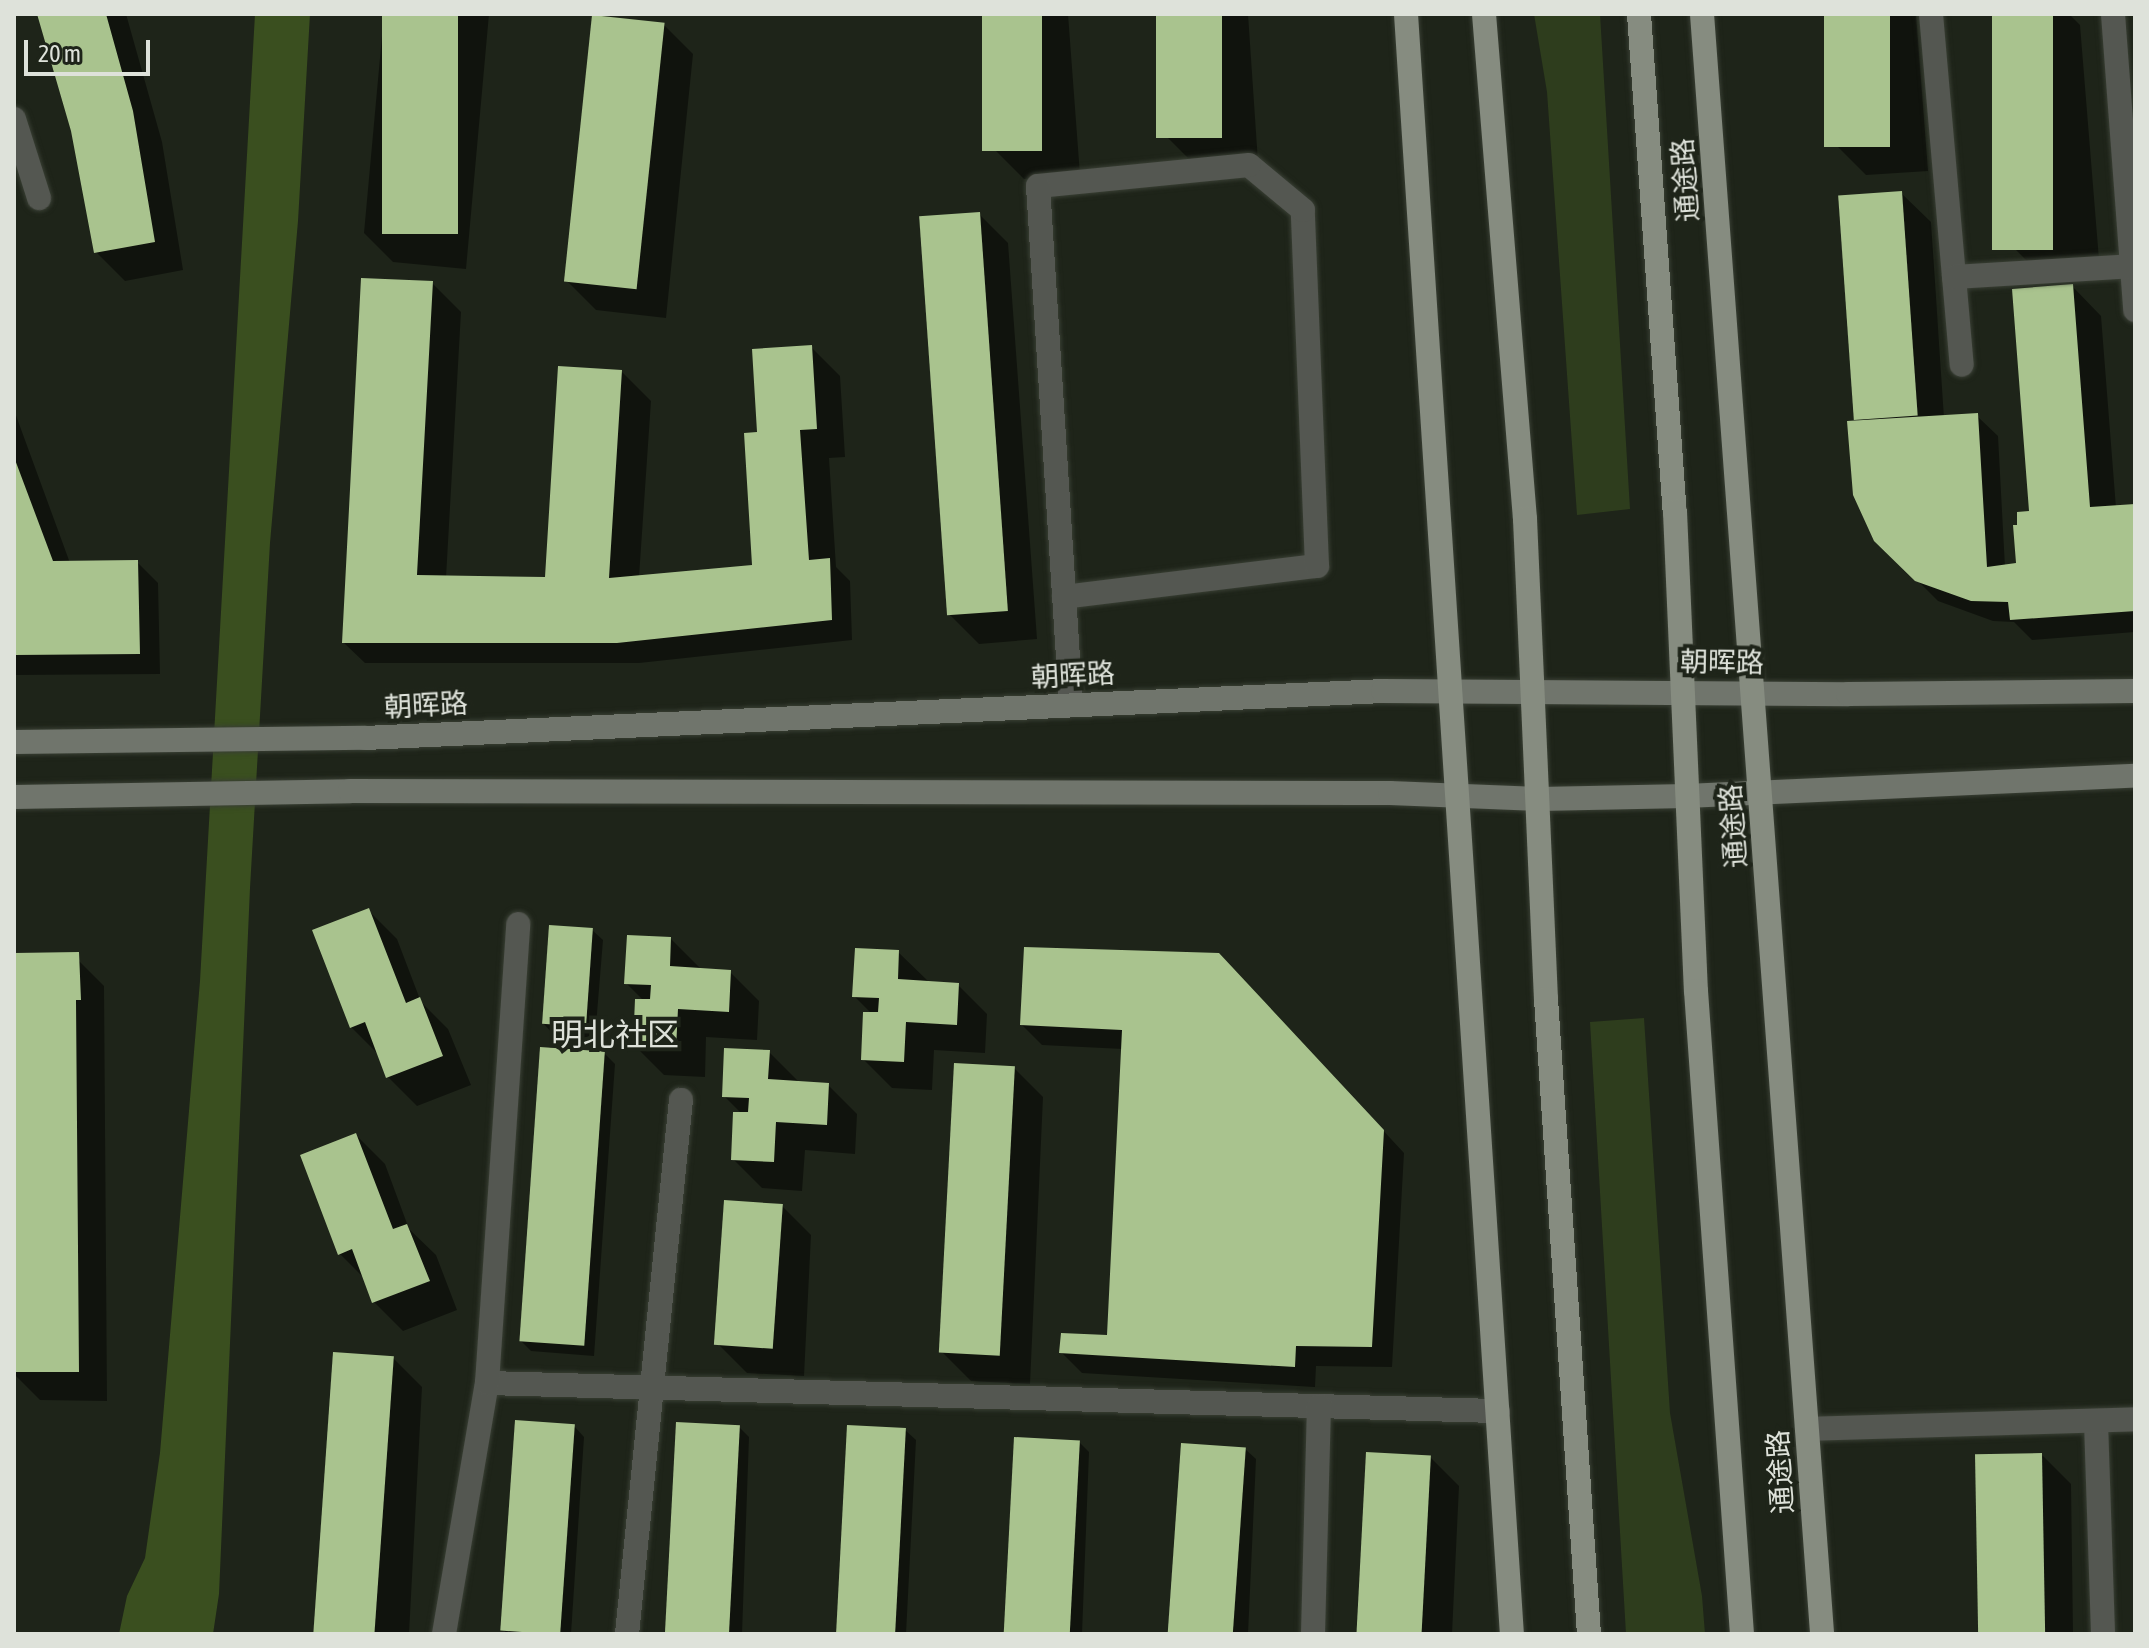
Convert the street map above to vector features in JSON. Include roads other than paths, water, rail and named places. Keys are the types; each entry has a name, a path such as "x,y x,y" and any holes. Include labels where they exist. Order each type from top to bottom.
{"main road":[{"path":"1406,14 1512,1634"},
{"path":"1484,14 1525,519 1546,999 1589,1634"},
{"name":"通途路","path":"1639,14 1675,512 1697,1006 1742,1634"},
{"name":"通途路","path":"1702,14 1822,1634"},
{"name":"朝晖路","path":"14,742 365,738 1450,690 2135,691"},
{"path":"14,797 350,791 1374,792 1539,799 1687,796 2135,776"}],"street":[{"path":"1931,14 1962,365"},
{"path":"2113,14 2135,310"},
{"path":"14,119 39,198"},
{"path":"1064,597 1317,566 1303,210 1249,165 1038,186 1064,597 1071,705"},
{"path":"1954,277 2133,266"},
{"path":"444,1634 487,1383 518,924"},
{"path":"627,1634 681,1100"},
{"path":"487,1383 1498,1411"},
{"path":"1313,1634 1319,1406"},
{"path":"1807,1429 2135,1419"},
{"path":"2096,1422 2103,1634"}],"district":[{"name":"明北社区","path":"615,1035"}]}
